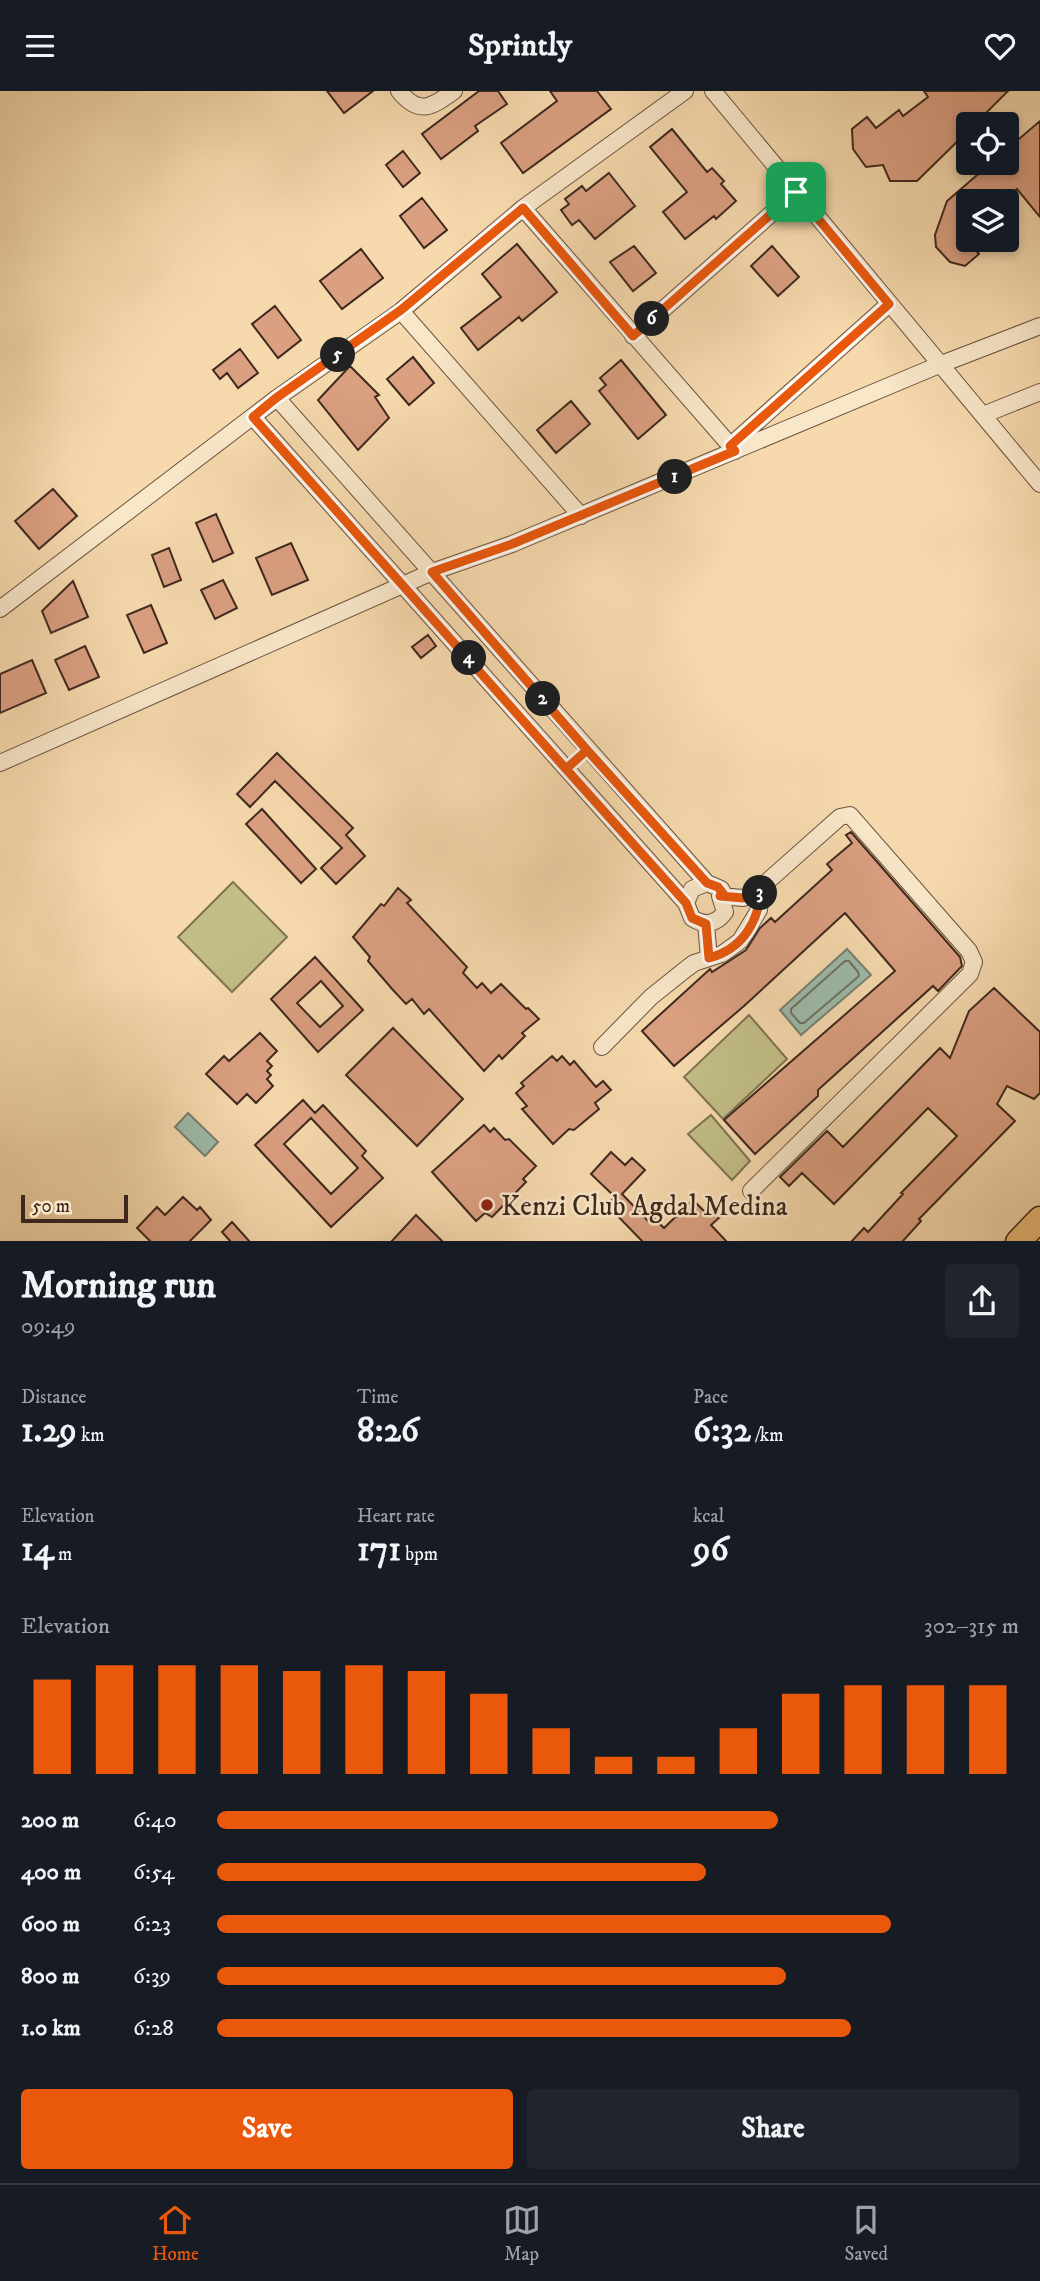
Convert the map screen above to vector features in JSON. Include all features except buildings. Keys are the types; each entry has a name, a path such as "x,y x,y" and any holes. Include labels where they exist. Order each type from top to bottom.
{"main road":[{"path":"1018,1241 1040,1219"}],"street":[{"path":"399,91 409,103 423,107 433,106 454,91"},
{"path":"0,609 276,398 401,310 523,208 685,91"},
{"path":"713,91 1040,484"},
{"path":"633,336 796,192"},
{"path":"523,208 733,449"},
{"path":"733,449 889,304"},
{"path":"401,310 581,516"},
{"path":"0,763 432,572 512,544 733,449 1040,326"},
{"path":"983,415 1040,393"},
{"path":"276,398 707,883 721,889 725,896 720,896"},
{"path":"253,417 686,903 692,918 706,924 720,918 725,912 720,896"},
{"path":"566,769 587,750"},
{"path":"720,896 743,898 761,889 840,817 850,815 969,951 974,962 970,974 751,1191"},
{"path":"686,903 692,889 707,883"},
{"path":"602,1047 660,990 694,963 731,949 751,927 760,910 761,889"},
{"path":"706,924 709,958"}],"shaded area":[{"path":"233,882 287,937 232,992 178,937"},
{"path":"749,1015 787,1059 723,1119 684,1077"},
{"path":"711,1115 750,1161 732,1180 688,1134"}],"water":[{"path":"847,949 871,975 801,1035 780,1010"},
{"path":"188,1113 218,1142 205,1156 175,1127"}],"place":[{"name":"Kenzi Club Agdal Medina","path":"487,1205"}],"route":[{"path":"796,192 633,336 523,208 401,310 253,417 566,769 587,750 707,883 721,889 725,896 720,896 743,898 761,889 760,910 751,927 731,949 709,958 706,924 692,918 686,903 566,769 587,750 432,572 512,544 735,451 730,446 889,304 796,192"}]}
